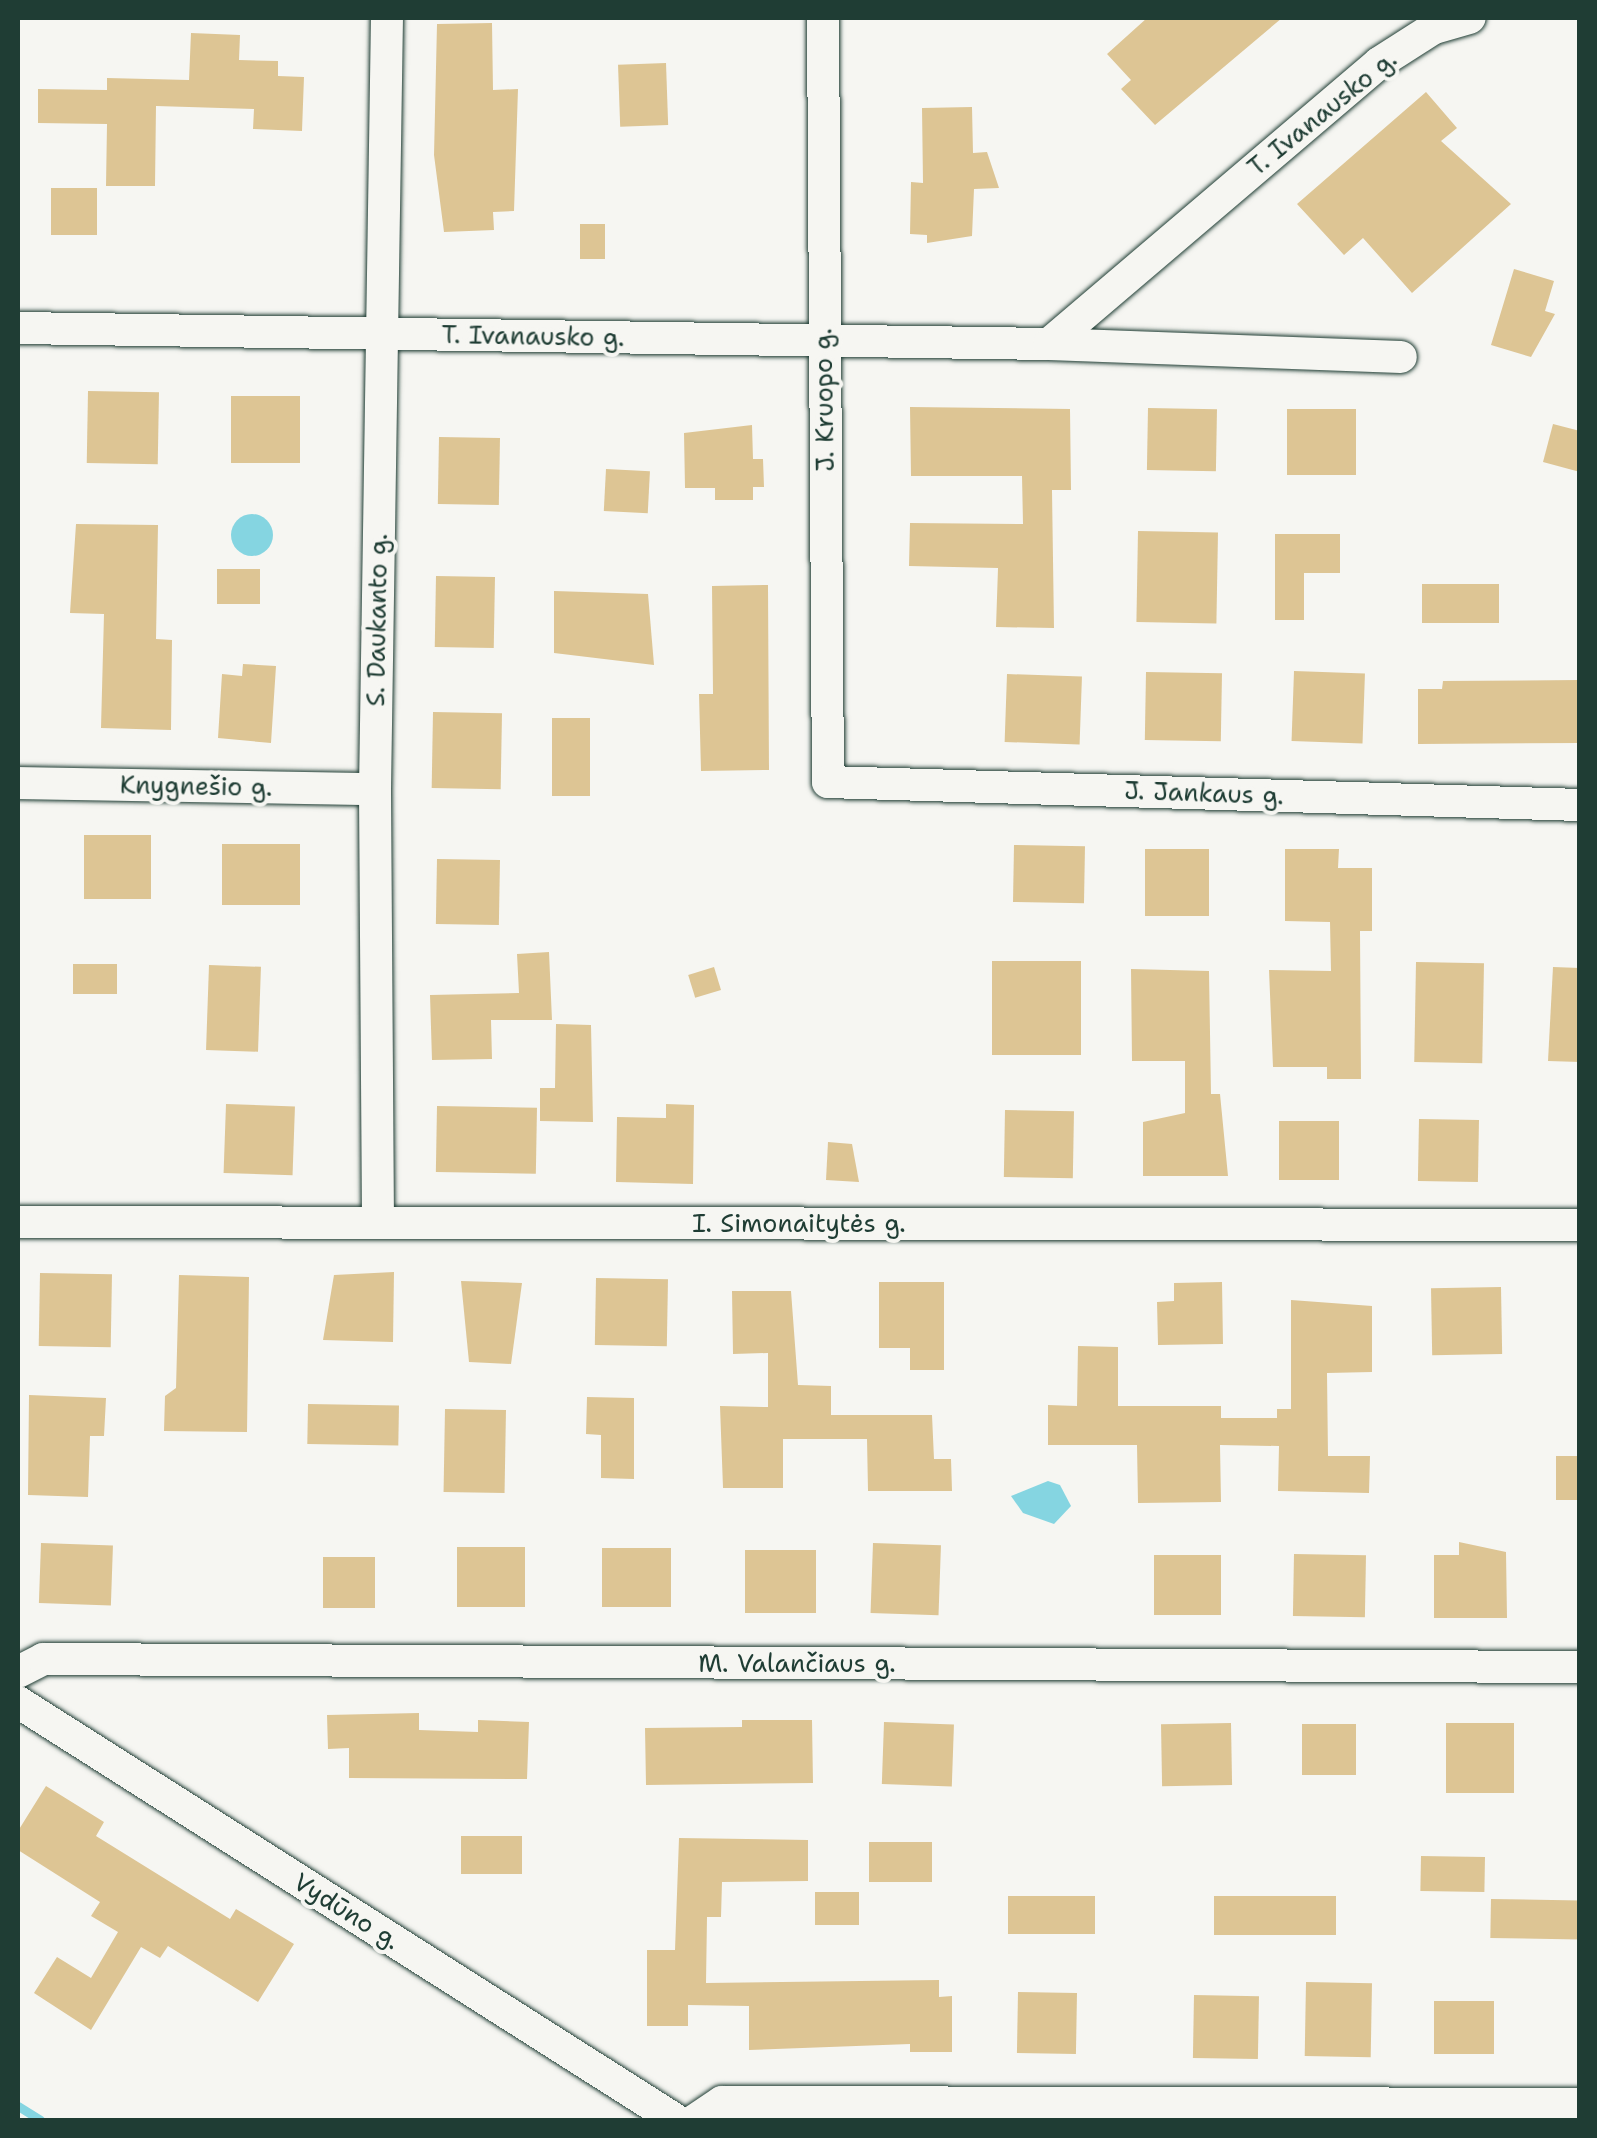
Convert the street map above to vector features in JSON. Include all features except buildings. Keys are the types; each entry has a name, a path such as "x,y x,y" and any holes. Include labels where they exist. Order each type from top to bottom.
{"street":[{"name":"S. Daukanto g.","path":"378,1222 374,790 387,18"},
{"name":"J. Kruopo g.","path":"823,18 828,782"},
{"name":"T. Ivanausko g.","path":"1049,344 1379,63 1434,28 1470,18"},
{"name":"T. Ivanausko g.","path":"18,328 1049,344 1401,357"},
{"name":"J. Jankaus g.","path":"828,782 1580,806"},
{"name":"Knygnešio g.","path":"18,783 374,790"},
{"name":"I. Simonaitytės g.","path":"18,1222 1580,1225"},
{"name":"M. Valančiaus g.","path":"18,1672 43,1658 1580,1668"},
{"name":"Vydūno g.","path":"18,1702 676,2120"},
{"path":"695,2120 722,2102 1580,2104"}],"water":[{"path":"252,514 267,520 273,535 267,550 252,556 237,550 231,535 237,520"},
{"path":"1048,1481 1060,1485 1071,1506 1054,1524 1023,1513 1011,1496"}],"waterway":[{"path":"18,2106 40,2120"}]}
